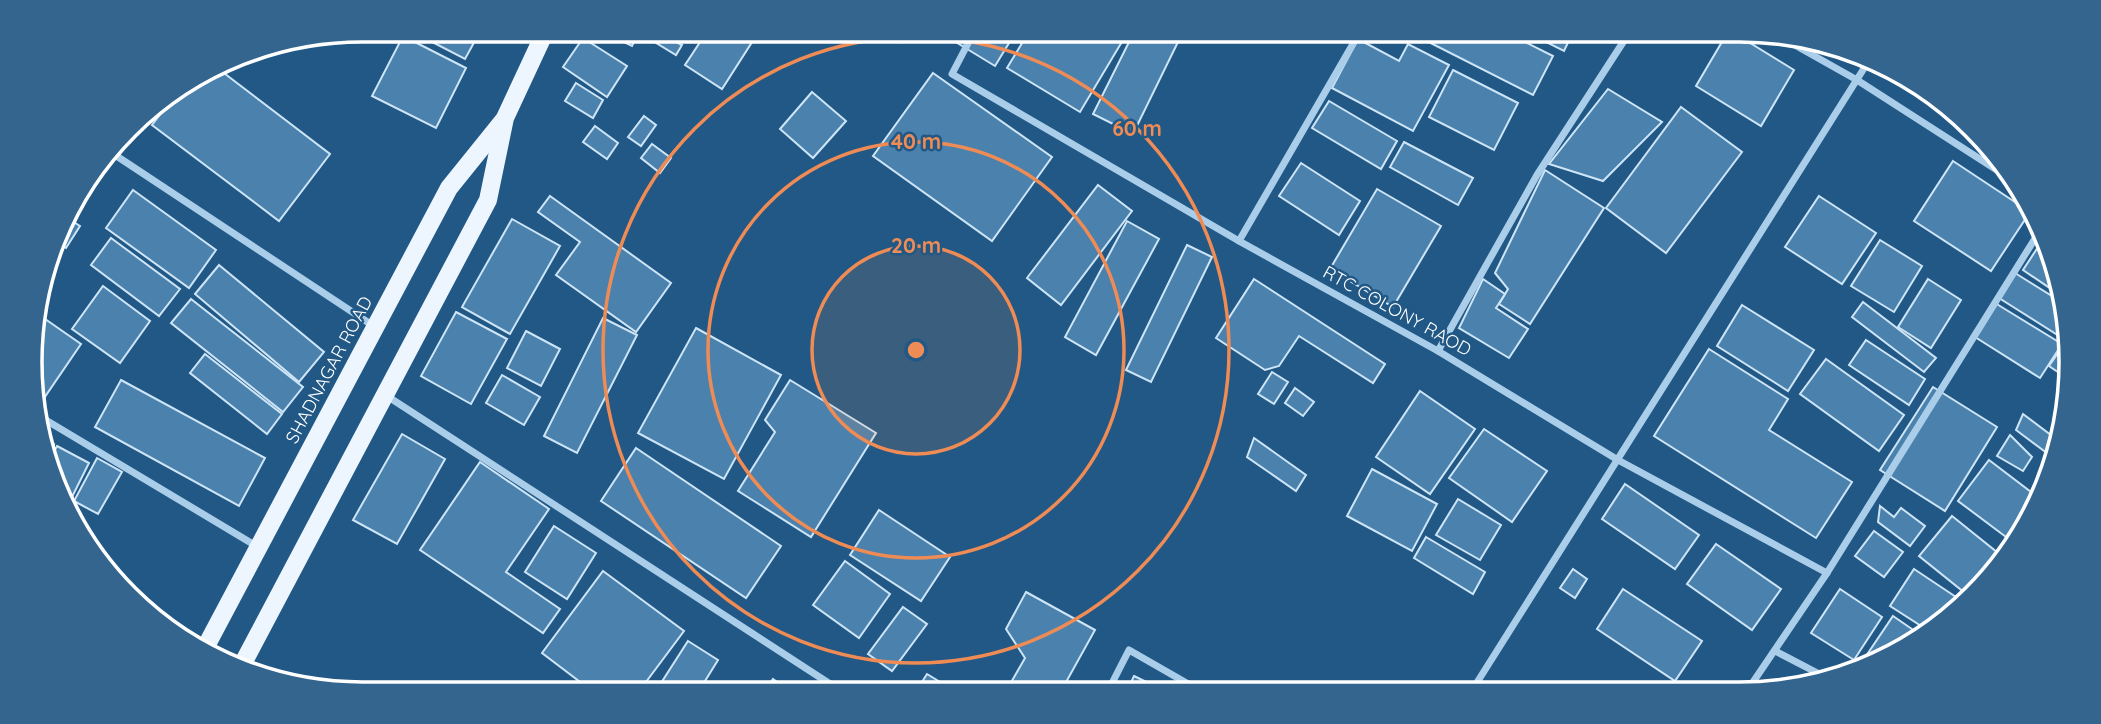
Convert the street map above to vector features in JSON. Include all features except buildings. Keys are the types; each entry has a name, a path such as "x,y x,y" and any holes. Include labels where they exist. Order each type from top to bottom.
{"main road":[{"name":"SHADNAGAR ROAD","path":"245,660 488,200 505,118 540,42"},
{"name":"SHADNAGAR ROAD","path":"208,642 449,188 505,118"}],"street":[{"name":"RTC COLONY RAOD","path":"969,42 952,74 1239,242 1438,351 1618,460 1827,573"},
{"path":"1239,242 1354,42"},
{"path":"1438,351 1537,175 1623,42"},
{"path":"1800,48 1857,80 1994,168"},
{"path":"1477,682 1865,68"},
{"path":"117,156 376,328"},
{"path":"1754,681 1827,573 2035,239"},
{"path":"385,395 827,682"},
{"path":"48,421 258,548"},
{"path":"1113,682 1129,650 1186,682"},
{"path":"1775,651 1816,672"}]}
